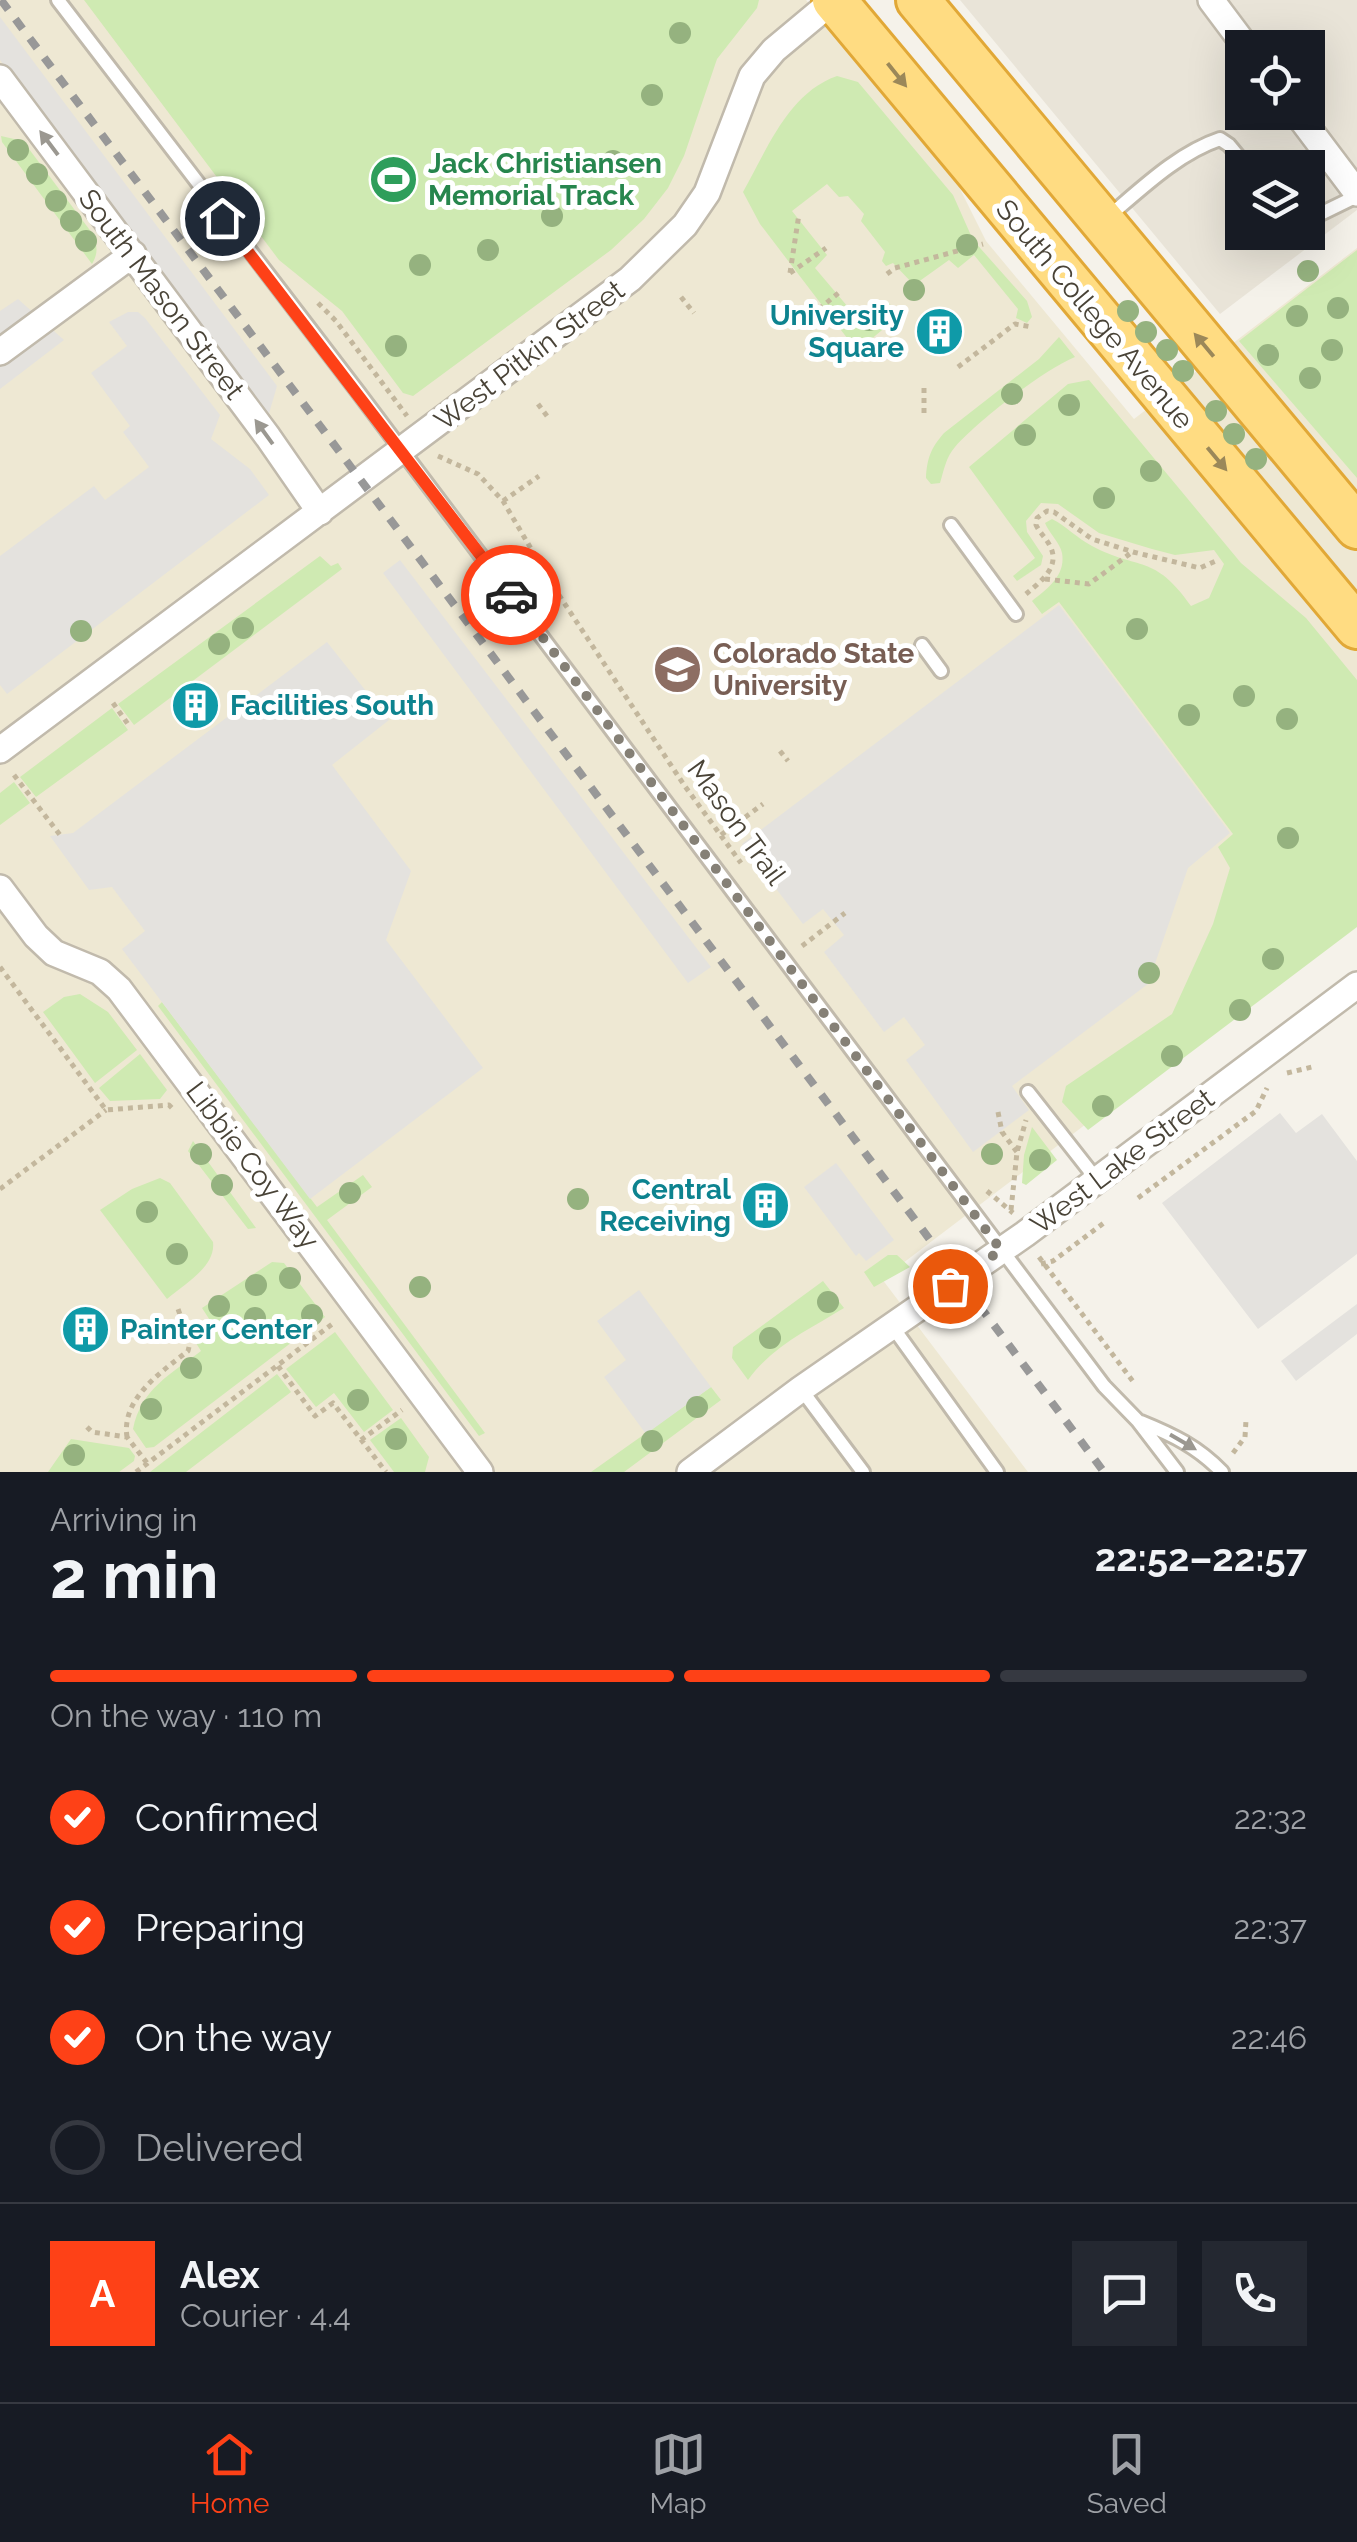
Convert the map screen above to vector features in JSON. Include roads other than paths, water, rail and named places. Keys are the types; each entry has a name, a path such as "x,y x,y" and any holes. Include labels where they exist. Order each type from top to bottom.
{"highway":[{"name":"South College Avenue","path":"834,0 1357,627"},
{"path":"918,0 1357,527"}],"street":[{"name":"West Pitkin Street","path":"0,750 630,279 660,252 707,193 752,76 774,50 834,0"},
{"path":"1211,0 1234,30"},
{"name":"South Mason Street","path":"0,78 320,512"},
{"path":"1309,130 1357,195"},
{"path":"0,352 133,254"},
{"name":"Libbie Coy Way","path":"0,888 54,953 100,972 120,989 480,1472"},
{"name":"West Lake Street","path":"690,1472 1097,1180 1357,985"}],"lane":[{"path":"58,0 402,450 1104,1386 1177,1472"},
{"path":"1101,223 1156,178 1207,144 1220,139 1234,150"},
{"path":"1325,211 1357,195"},
{"path":"952,525 1016,614"},
{"path":"922,645 941,671"},
{"path":"1028,1092 1097,1180"},
{"path":"892,1326 997,1472"},
{"path":"801,1389 862,1472"},
{"path":"1138,1422 1181,1438 1222,1472"}],"railway":[{"path":"1,0 1104,1472"}],"place":[{"name":"Jack Christiansen Memorial Track","path":"393,179"},
{"name":"University Square","path":"939,331"},
{"name":"Colorado State University","path":"678,669"},
{"name":"Facilities South","path":"195,705"},
{"name":"Central Receiving","path":"766,1205"},
{"name":"Painter Center","path":"85,1329"}]}
